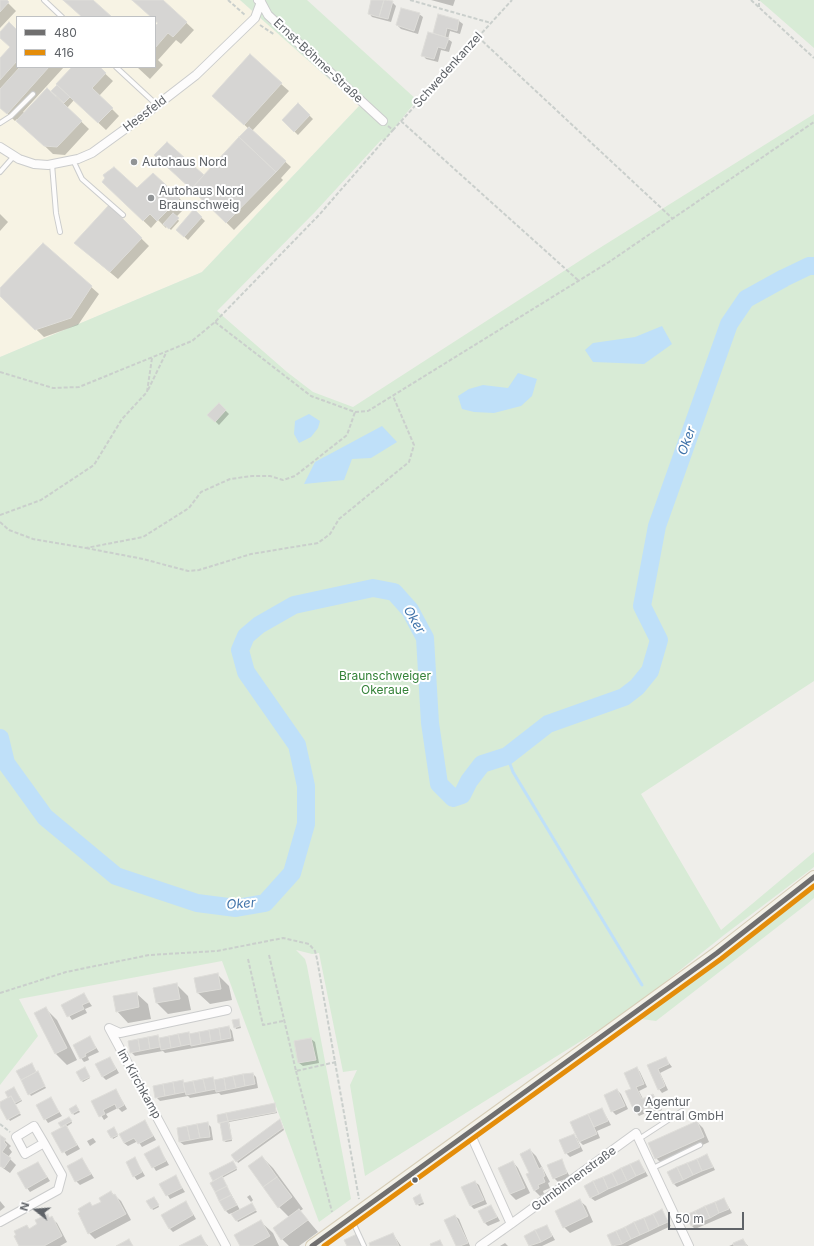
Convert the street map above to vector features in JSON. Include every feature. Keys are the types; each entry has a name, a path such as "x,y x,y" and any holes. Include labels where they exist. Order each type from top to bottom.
{"main road":[{"path":"312,1246 470,1133 717,952 814,877"}],"street":[{"name":"Heesfeld","path":"0,148 14,156 34,164 52,164 73,160 92,153 196,75 252,20 261,1"},
{"name":"Ernst-Böhme-Straße","path":"261,1 268,15 383,121"},
{"name":"Im Kirchkamp","path":"226,1246 109,1028 120,1033 227,1010"},
{"path":"0,1222 58,1190 62,1175 44,1143 34,1126 16,1137 25,1154 44,1143"},
{"path":"470,1133 511,1224"},
{"path":"638,1136 689,1246"},
{"name":"Gumbinnenstraße","path":"480,1246 638,1136"}],"lane":[{"path":"44,0 61,16"},
{"path":"117,68 157,105"},
{"path":"0,123 11,116 33,94"},
{"path":"0,172 14,156"},
{"path":"73,160 82,179 123,215"},
{"path":"52,164 56,213 60,232"},
{"path":"638,1136 682,1110"},
{"path":"653,1168 700,1145"},
{"path":"351,1218 364,1246"}],"path":[{"path":"410,0 491,23"},
{"name":"Schwedenkanzel","path":"0,372 53,388 79,387 192,341 215,322 319,215 393,130 512,0"},
{"path":"751,0 814,58"},
{"path":"759,0 759,7"},
{"path":"478,37 673,219"},
{"path":"383,121 393,130"},
{"path":"401,122 579,281"},
{"path":"215,322 311,396 355,412 368,411 579,281 673,219 814,122"},
{"path":"0,516 41,500 94,465 122,418 147,392 167,352"},
{"path":"147,392 152,358"},
{"path":"0,522 10,530 33,539 143,559 188,571 199,570 251,554 318,544 330,534 339,519 409,462 414,445 393,396"},
{"path":"86,548 143,537 189,508 201,492 230,479 264,476 283,480 295,476 347,435 355,412"},
{"path":"0,993 66,972 149,955 217,951 283,938 309,944 315,951 317,959 362,1210"},
{"path":"269,955 283,1021 332,1212"},
{"path":"248,959 263,1025 283,1021"},
{"path":"296,1071 336,1062"},
{"path":"0,1124 16,1137"}],"shaded area":[{"path":"0,0 240,0 359,106 202,272 0,357"}],"green space":[{"name":"Braunschweiger Okeraue","path":"240,0 307,0 417,100 383,142 382,139 315,212 217,311 287,372 313,392 353,407 598,249 814,114 814,681 641,794 721,930 814,852 814,867 724,935 629,1011 365,1176 350,1085 357,1070 343,1072 319,953 312,954 296,950 305,959 307,966 351,1199 319,1222 222,961 19,999 38,1036 0,1085 0,357 202,272 359,106 362,108"},
{"path":"759,0 814,0 814,48 766,6"},
{"path":"814,886 814,898 807,904 656,1021 634,1018 709,968"}],"water":[{"path":"662,326 672,344 644,364 593,362 585,350 593,343 635,337"},
{"path":"518,373 537,379 532,396 521,406 494,413 474,412 462,409 458,396 469,389 483,385 508,388"},
{"path":"309,414 320,421 318,428 311,437 299,443 294,434 295,421"},
{"path":"382,426 397,442 371,458 352,459 344,480 304,484 315,462"}],"building":[{"path":"0,0 7,0 9,2 0,12"},
{"path":"63,0 93,0 111,16 81,16"},
{"path":"132,0 163,0 187,22 173,37 168,33 156,47 156,25 158,23 156,22 156,16 150,16"},
{"path":"371,0 384,0 379,17 368,14"},
{"path":"384,0 393,1 388,19 379,17"},
{"path":"401,8 420,13 414,31 396,25"},
{"path":"438,14 459,20 457,31 447,28 445,37 433,33"},
{"path":"9,22 16,29 16,62 0,80 0,58 10,47 0,38 0,32"},
{"path":"428,32 449,38 445,49 438,47 434,59 421,56"},
{"path":"250,54 282,83 244,125 212,96"},
{"path":"19,68 48,68 7,114 0,108 0,89"},
{"path":"71,68 101,68 106,73 92,88 113,108 98,123 56,84"},
{"path":"57,85 70,97 64,103 51,91"},
{"path":"47,88 82,121 57,147 44,146 16,121"},
{"path":"298,103 310,115 294,132 282,120"},
{"path":"249,127 286,161 276,172 239,137"},
{"path":"239,137 276,172 226,223 191,189"},
{"path":"167,142 204,175 191,189 154,155"},
{"path":"114,167 137,188 153,173 180,198 157,221 150,214 143,221 102,182 105,178 103,175"},
{"path":"109,205 142,238 110,272 74,243"},
{"path":"194,209 202,217 184,237 176,230"},
{"path":"173,213 179,218 169,229 163,224"},
{"path":"43,243 92,286 71,318 35,330 0,296 0,288"},
{"path":"219,403 226,410 215,422 207,415"},
{"path":"218,973 221,989 197,993 194,978"},
{"path":"177,983 180,999 156,1003 153,988"},
{"path":"137,992 139,1007 116,1012 113,996"},
{"path":"84,993 89,1002 82,1005 84,1009 67,1017 61,1005"},
{"path":"46,1007 67,1048 55,1054 34,1013"},
{"path":"239,1019 240,1026 234,1028 232,1020"},
{"path":"229,1026 231,1038 221,1040 219,1028"},
{"path":"219,1028 221,1040 211,1042 209,1030"},
{"path":"209,1030 211,1042 201,1044 199,1032"},
{"path":"189,1032 191,1044 181,1046 178,1034"},
{"path":"199,1032 201,1044 191,1046 189,1034"},
{"path":"178,1034 181,1046 171,1048 169,1036"},
{"path":"158,1035 160,1047 150,1049 148,1037"},
{"path":"90,1036 96,1048 85,1054 86,1056 80,1059 73,1045"},
{"path":"169,1036 171,1048 161,1050 159,1038"},
{"path":"148,1037 150,1049 140,1051 138,1039"},
{"path":"311,1038 316,1060 298,1063 294,1041"},
{"path":"138,1039 140,1051 130,1053 128,1041"},
{"path":"110,1057 116,1069 102,1077 95,1064"},
{"path":"666,1057 669,1064 658,1069 665,1086 658,1090 647,1065"},
{"path":"32,1063 36,1072 21,1080 16,1071"},
{"path":"85,1067 90,1077 81,1081 76,1072"},
{"path":"637,1067 644,1084 636,1087 642,1099 653,1094 659,1106 644,1113 643,1109 635,1113 625,1091 631,1089 624,1073"},
{"path":"38,1071 45,1086 28,1095 21,1080"},
{"path":"253,1073 255,1084 245,1086 243,1074"},
{"path":"243,1074 245,1086 236,1088 233,1076"},
{"path":"233,1076 236,1088 226,1090 224,1078"},
{"path":"213,1077 216,1089 206,1091 203,1079"},
{"path":"224,1078 226,1090 216,1092 214,1080"},
{"path":"203,1079 206,1091 196,1093 193,1081"},
{"path":"183,1080 185,1092 175,1094 173,1082"},
{"path":"193,1081 196,1093 186,1095 183,1083"},
{"path":"173,1082 175,1094 165,1096 163,1084"},
{"path":"163,1084 165,1096 155,1098 153,1086"},
{"path":"14,1087 21,1100 15,1103 11,1096 8,1098 5,1092"},
{"path":"116,1089 124,1105 117,1109 115,1104 103,1110 105,1114 99,1117 91,1101"},
{"path":"617,1089 625,1106 611,1112 604,1095"},
{"path":"11,1096 20,1113 7,1120 0,1107 0,1102"},
{"path":"51,1097 59,1112 44,1120 36,1105"},
{"path":"275,1103 276,1112 228,1121 226,1113"},
{"path":"76,1105 79,1110 72,1114 69,1109"},
{"path":"602,1108 608,1121 594,1127 588,1114"},
{"path":"226,1113 228,1121 218,1123 217,1115"},
{"path":"588,1114 597,1134 579,1142 570,1122"},
{"path":"69,1117 72,1121 61,1127 58,1123"},
{"path":"280,1119 283,1128 236,1162 231,1155"},
{"path":"145,1120 153,1136 138,1144 134,1138 124,1143 119,1134"},
{"path":"228,1121 232,1139 223,1141 220,1123"},
{"path":"697,1121 704,1137 655,1159 648,1143"},
{"path":"208,1122 210,1137 200,1138 197,1124"},
{"path":"197,1124 200,1138 190,1140 187,1126"},
{"path":"66,1125 77,1145 62,1153 51,1133"},
{"path":"187,1126 190,1140 179,1142 177,1128"},
{"path":"114,1127 118,1135 111,1138 107,1131"},
{"path":"574,1134 580,1147 565,1154 559,1140"},
{"path":"0,1135 6,1139 4,1142 7,1145 2,1152 11,1158 4,1168 0,1166"},
{"path":"159,1146 166,1161 152,1168 144,1154"},
{"path":"530,1149 539,1169 542,1167 545,1176 543,1177 545,1182 538,1185 539,1188 534,1191 526,1174 529,1173 520,1154"},
{"path":"707,1154 713,1167 702,1171 697,1159"},
{"path":"262,1156 277,1177 263,1187 248,1166"},
{"path":"135,1157 142,1172 133,1177 126,1162"},
{"path":"82,1158 91,1174 75,1182 67,1166"},
{"path":"562,1159 567,1173 553,1179 547,1165"},
{"path":"697,1159 702,1171 693,1175 687,1163"},
{"path":"639,1160 645,1172 636,1176 630,1164"},
{"path":"233,1161 237,1168 213,1181 209,1173"},
{"path":"513,1161 525,1188 510,1194 498,1168"},
{"path":"38,1162 47,1177 26,1189 17,1173"},
{"path":"687,1163 693,1175 683,1180 677,1167"},
{"path":"630,1164 636,1176 627,1181 621,1168"},
{"path":"677,1167 683,1180 673,1184 667,1172"},
{"path":"621,1168 627,1181 618,1185 612,1173"},
{"path":"612,1173 618,1185 608,1189 603,1177"},
{"path":"176,1175 182,1188 166,1196 159,1184"},
{"path":"222,1176 227,1186 215,1192 210,1183"},
{"path":"277,1177 292,1197 278,1208 263,1187"},
{"path":"603,1177 608,1189 599,1194 593,1181"},
{"path":"475,1181 484,1200 470,1206 461,1187"},
{"path":"593,1181 599,1194 590,1198 584,1186"},
{"path":"227,1186 231,1195 219,1201 215,1192"},
{"path":"111,1191 113,1195 115,1194 126,1214 88,1234 78,1213 80,1212 78,1209 90,1202 92,1206 101,1202 99,1198"},
{"path":"420,1194 423,1202 416,1205 413,1198"},
{"path":"231,1195 237,1205 225,1211 219,1201"},
{"path":"154,1197 159,1205 151,1209 146,1201"},
{"path":"724,1198 729,1209 719,1213 715,1202"},
{"path":"580,1199 588,1216 563,1228 555,1211"},
{"path":"186,1201 193,1215 169,1229 161,1215"},
{"path":"715,1202 719,1213 710,1218 705,1206"},
{"path":"252,1203 256,1210 236,1221 231,1214"},
{"path":"491,1205 497,1217 484,1223 478,1211"},
{"path":"705,1206 710,1218 700,1222 695,1211"},
{"path":"299,1209 308,1220 281,1240 273,1228"},
{"path":"662,1209 668,1222 659,1226 653,1214"},
{"path":"695,1211 700,1222 691,1226 686,1215"},
{"path":"48,1214 49,1218 52,1216 62,1236 44,1246 19,1246 14,1236 16,1235 14,1231 27,1225 29,1229 37,1224 35,1220"},
{"path":"653,1214 659,1226 649,1231 644,1218"},
{"path":"455,1215 468,1243 460,1246 456,1246 444,1220"},
{"path":"644,1218 649,1231 640,1235 634,1222"},
{"path":"261,1220 270,1236 252,1246 240,1246 234,1235"},
{"path":"634,1222 640,1235 631,1239 625,1227"},
{"path":"547,1225 552,1236 541,1242 535,1230"},
{"path":"625,1227 631,1239 622,1244 616,1231"},
{"path":"535,1230 541,1242 529,1246 524,1236"},
{"path":"616,1231 622,1244 612,1246 607,1235"},
{"path":"393,1233 399,1246 370,1246 369,1243"},
{"path":"357,1234 362,1246 347,1246 344,1240"},
{"path":"201,1235 207,1246 179,1246"},
{"path":"129,1239 133,1246 116,1246"},
{"path":"743,1239 747,1246 734,1246 733,1243"},
{"path":"440,1240 443,1246 431,1246 430,1244"}],"waterway":[{"name":"Oker","path":"0,738 6,763 45,817 116,876 197,903 236,908 265,903 292,873 306,824 306,786 297,745 246,672 240,650 246,636 259,625 294,605 373,588 394,592 410,610 425,638 430,723 439,784 453,798 462,795 469,781 482,764 507,756 548,724 624,697 637,687 650,671 659,640 642,606 657,526 729,324 746,299 784,278 809,266 814,266"},
{"path":"507,756 513,772 642,985"}],"transit line":[{"name":"480","path":"312,1246 717,953 814,877"},
{"name":"416","path":"324,1246 721,959 814,886"}],"place":[{"name":"Autohaus Nord","path":"134,162"},
{"name":"Autohaus Nord Braunschweig","path":"151,198"},
{"name":"Agentur Zentral GmbH","path":"637,1109"}]}
